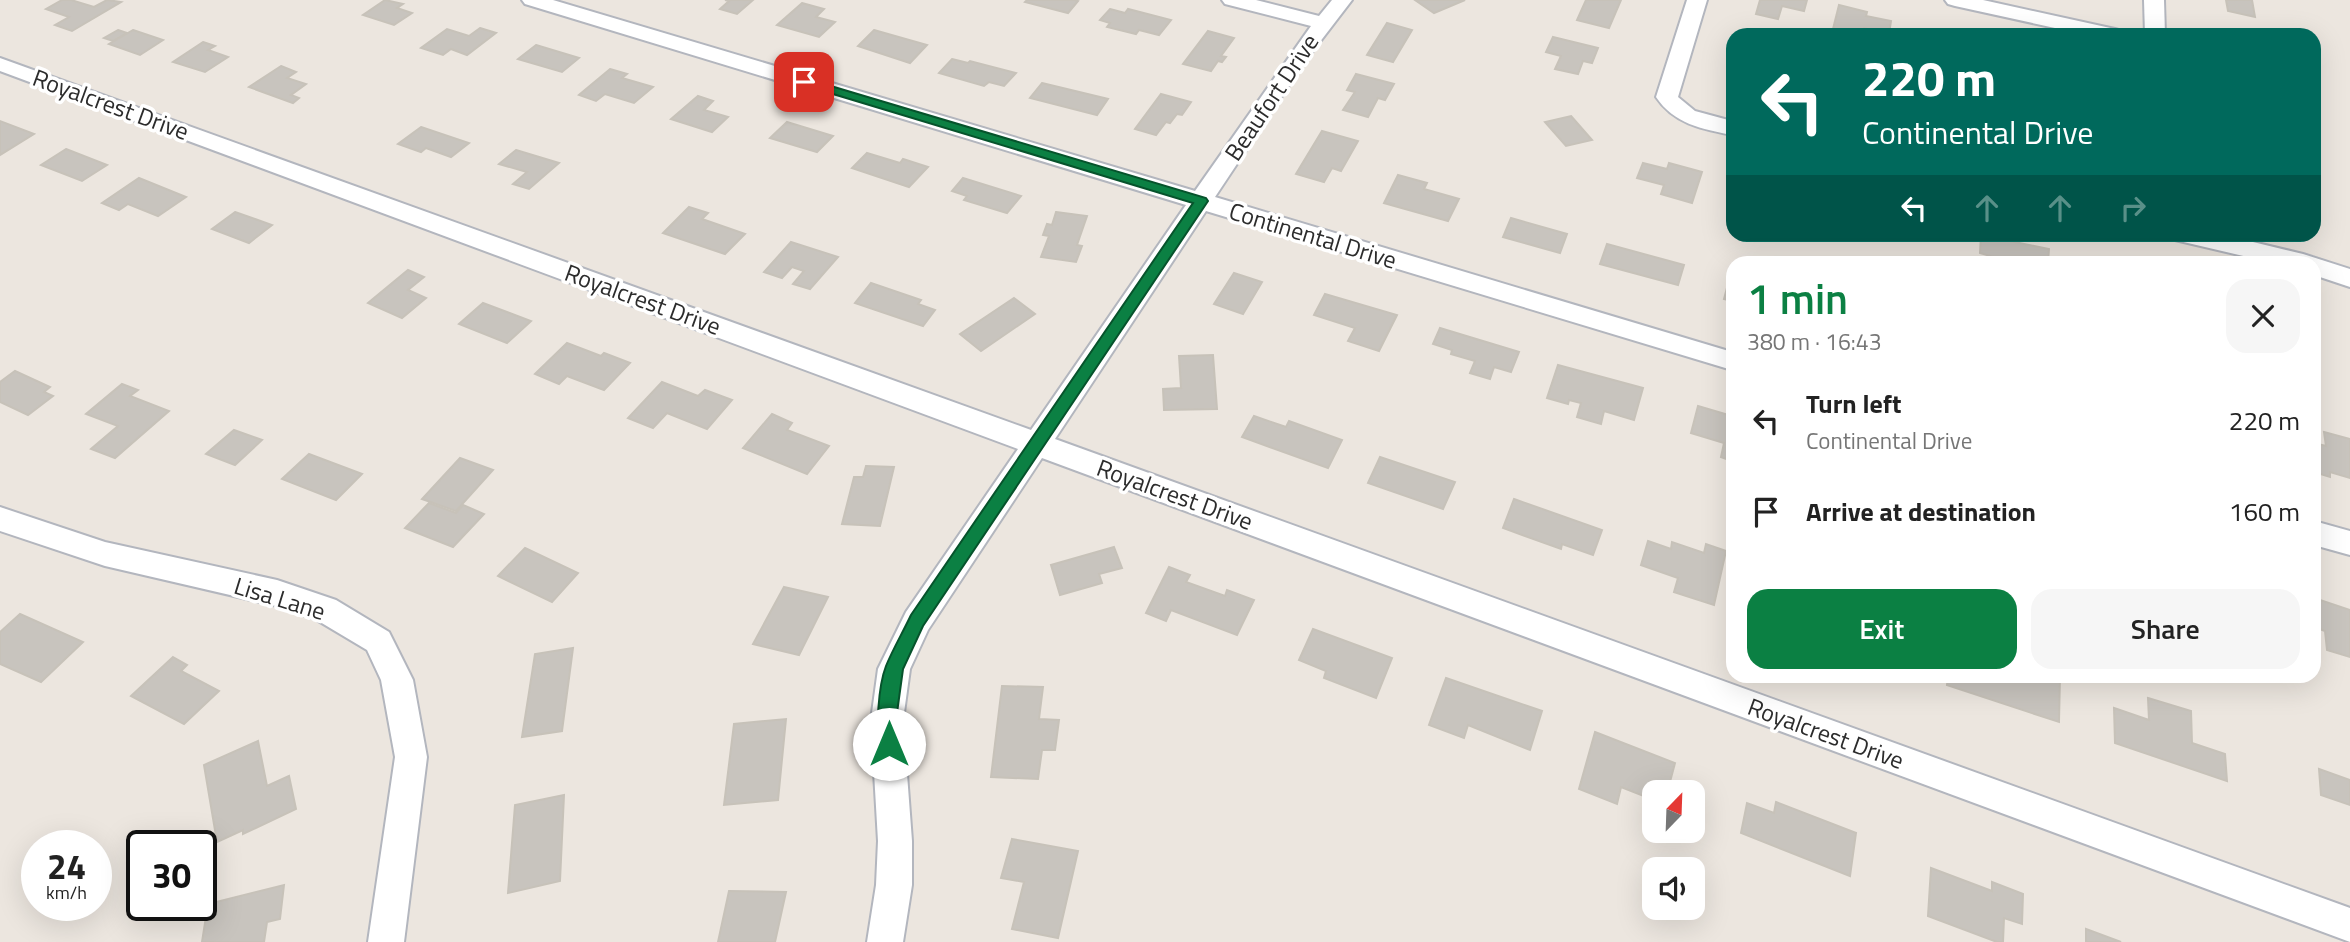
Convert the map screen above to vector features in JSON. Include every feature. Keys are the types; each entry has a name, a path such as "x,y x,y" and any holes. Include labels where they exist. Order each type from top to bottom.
{"street":[{"name":"Continental Drive","path":"532,0 1726,359"},
{"path":"1232,0 1322,23"},
{"name":"Beaufort Drive","path":"885,942 894,885 895,841 887,720 894,669 917,621 1322,23 1342,0"},
{"path":"1697,0 1667,97 1674,110 1726,126"},
{"path":"1955,0 2083,28"},
{"path":"2154,0 2155,28"},
{"name":"Royalcrest Drive","path":"0,64 2350,926"},
{"path":"2217,242 2277,256"},
{"path":"2321,268 2350,278"},
{"name":"Lisa Lane","path":"0,519 104,554 265,590 326,609 378,641 397,680 411,757 386,942"},
{"path":"2321,535 2350,543"}],"building":[{"path":"62,0 94,7 107,0 121,2 72,31 55,25 69,17 46,9"},
{"path":"385,0 403,4 397,8 412,13 394,25 363,15"},
{"path":"725,0 753,0 737,14 720,9 729,1"},
{"path":"1415,0 1465,0 1434,13"},
{"path":"1586,0 1621,0 1609,28 1577,20"},
{"path":"1760,0 1807,0 1804,11 1782,6 1778,19 1756,14"},
{"path":"2226,0 2252,0 2255,17 2228,11"},
{"path":"1078,1 1068,13 1025,2"},
{"path":"802,3 824,9 816,17 835,22 819,37 777,25"},
{"path":"1839,5 1867,12 1866,16 1891,21 1890,28 1833,28"},
{"path":"1110,9 1125,13 1128,9 1171,20 1159,35 1139,30 1136,34 1107,27 1110,23 1100,20"},
{"path":"1387,23 1412,30 1393,62 1367,55"},
{"path":"480,28 496,33 467,55 451,49 443,55 421,48 447,29 469,36"},
{"path":"118,30 127,33 113,41 104,38"},
{"path":"133,30 163,40 140,55 109,44"},
{"path":"874,30 927,45 910,63 858,46"},
{"path":"1208,31 1234,38 1221,56 1226,57 1222,62 1218,61 1211,71 1183,64"},
{"path":"1553,37 1598,48 1592,63 1583,61 1578,74 1555,69 1561,56 1546,52"},
{"path":"203,42 215,46 208,50 228,57 205,72 173,62"},
{"path":"536,45 579,58 562,72 518,59"},
{"path":"952,59 1016,73 1004,86 989,82 984,86 939,73"},
{"path":"281,66 296,72 287,78 306,84 291,95 299,98 293,103 249,87"},
{"path":"610,69 627,74 622,78 653,87 634,103 605,94 596,101 579,95"},
{"path":"1356,74 1394,84 1385,100 1378,98 1368,117 1343,110 1355,92 1347,90"},
{"path":"1042,83 1108,99 1097,115 1030,98"},
{"path":"1161,94 1191,102 1182,115 1177,114 1170,123 1166,122 1156,135 1135,129"},
{"path":"698,96 713,101 704,110 728,117 712,132 671,119"},
{"path":"1571,116 1592,140 1566,146 1545,122"},
{"path":"0,121 34,134 0,155"},
{"path":"787,122 833,136 817,152 770,138"},
{"path":"421,127 469,143 451,157 426,148 421,152 398,144"},
{"path":"1322,131 1358,141 1341,171 1332,168 1324,182 1296,174"},
{"path":"66,149 107,165 82,181 41,165"},
{"path":"516,150 559,163 529,189 513,184 527,172 499,164"},
{"path":"867,153 900,163 903,159 928,167 909,187 852,168"},
{"path":"1643,163 1667,169 1669,163 1702,172 1692,203 1661,194 1664,185 1637,178"},
{"path":"1398,175 1427,183 1424,189 1459,199 1448,221 1384,203"},
{"path":"139,178 186,197 158,216 128,204 119,210 102,203"},
{"path":"963,178 1021,196 1007,213 964,200 967,196 952,191"},
{"path":"689,207 708,213 702,219 745,234 725,254 663,233"},
{"path":"235,212 272,225 249,243 212,229"},
{"path":"1056,212 1087,216 1077,245 1082,246 1076,262 1041,257 1049,236 1043,235 1047,224 1052,225"},
{"path":"1511,218 1567,234 1560,253 1503,237"},
{"path":"791,242 838,257 810,289 793,284 804,271 792,267 782,278 764,272"},
{"path":"1981,242 2015,242 2049,249 2048,256 1990,256 1980,253"},
{"path":"1607,244 1684,265 1678,285 1600,264"},
{"path":"408,270 424,277 408,290 426,298 402,318 368,303"},
{"path":"1234,273 1262,282 1243,314 1214,304"},
{"path":"871,283 921,300 918,304 935,310 923,326 855,303"},
{"path":"1325,294 1397,315 1379,351 1348,341 1355,328 1314,315"},
{"path":"1014,298 1035,314 981,351 960,334"},
{"path":"483,303 531,321 507,343 459,324"},
{"path":"1440,328 1519,352 1511,372 1494,367 1490,379 1470,373 1475,361 1451,354 1452,350 1433,344"},
{"path":"567,343 601,356 604,353 630,363 604,390 567,376 559,384 535,374"},
{"path":"1213,355 1217,409 1164,410 1163,389 1181,388 1179,356"},
{"path":"1558,365 1643,388 1634,420 1604,411 1601,424 1577,417 1581,403 1569,400 1568,404 1547,398"},
{"path":"15,371 50,387 44,392 53,396 28,415 0,402 0,382"},
{"path":"662,382 698,396 705,390 732,400 707,429 667,413 653,428 628,418"},
{"path":"122,384 138,390 130,396 169,411 115,458 91,449 118,426 86,414"},
{"path":"1698,406 1726,414 1726,459 1721,457 1724,443 1691,433"},
{"path":"772,414 792,423 787,430 829,446 807,474 743,448"},
{"path":"1254,416 1286,427 1289,421 1342,440 1328,468 1242,437"},
{"path":"234,430 262,440 235,465 206,454"},
{"path":"2324,432 2350,439 2350,478 2330,472 2330,477 2321,474 2321,445 2326,446"},
{"path":"309,454 362,474 336,500 282,479"},
{"path":"1380,457 1455,482 1443,509 1368,483"},
{"path":"460,458 493,470 456,511 422,499"},
{"path":"866,466 894,467 880,526 842,524 854,477 863,477"},
{"path":"1514,499 1602,530 1593,555 1562,544 1561,549 1503,528"},
{"path":"429,503 456,513 463,505 484,514 453,547 405,528"},
{"path":"1648,541 1671,549 1672,542 1704,553 1706,544 1726,551 1714,605 1674,592 1678,578 1641,565"},
{"path":"1114,547 1122,568 1099,574 1102,583 1060,595 1051,565"},
{"path":"525,548 578,573 552,602 498,576"},
{"path":"1169,567 1190,575 1186,582 1225,596 1227,590 1254,600 1237,635 1171,610 1166,621 1146,613"},
{"path":"784,587 828,597 799,655 753,644"},
{"path":"2321,600 2350,610 2350,657 2327,650 2325,631 2321,630"},
{"path":"20,614 83,642 41,682 0,664 0,632"},
{"path":"1313,629 1392,658 1376,698 1324,678 1326,671 1299,660"},
{"path":"573,648 562,731 522,737 535,654"},
{"path":"173,657 187,665 181,671 219,691 184,724 131,696"},
{"path":"1446,678 1542,711 1530,750 1468,725 1464,738 1429,725"},
{"path":"2060,683 2059,722 1947,685"},
{"path":"1002,686 1043,687 1039,719 1059,720 1055,750 1042,750 1038,779 991,777"},
{"path":"2148,698 2191,711 2192,743 2225,754 2227,781 2115,743 2114,708 2149,720"},
{"path":"786,719 778,800 724,805 734,724"},
{"path":"1595,732 1675,763 1670,780 1642,780 1642,795 1621,787 1617,804 1579,789"},
{"path":"258,741 267,786 289,776 296,809 243,834 243,830 217,842 204,765"},
{"path":"2319,769 2350,780 2350,805 2321,795"},
{"path":"564,795 560,881 508,893 515,805"},
{"path":"1776,802 1856,833 1850,876 1741,833 1747,803 1774,813"},
{"path":"1012,839 1078,851 1058,938 1012,929 1024,882 1001,878"},
{"path":"1931,868 1992,891 1992,882 2023,894 2022,924 2004,918 2003,942 1997,942 1928,916"},
{"path":"284,885 280,919 267,922 264,942 202,942 205,921 217,921 217,902"},
{"path":"729,891 786,892 775,942 718,942"},
{"path":"2086,929 2121,942 2086,942"}],"route":[{"path":"804,82 1201,201 917,621 894,669 887,720 889,744"}]}
